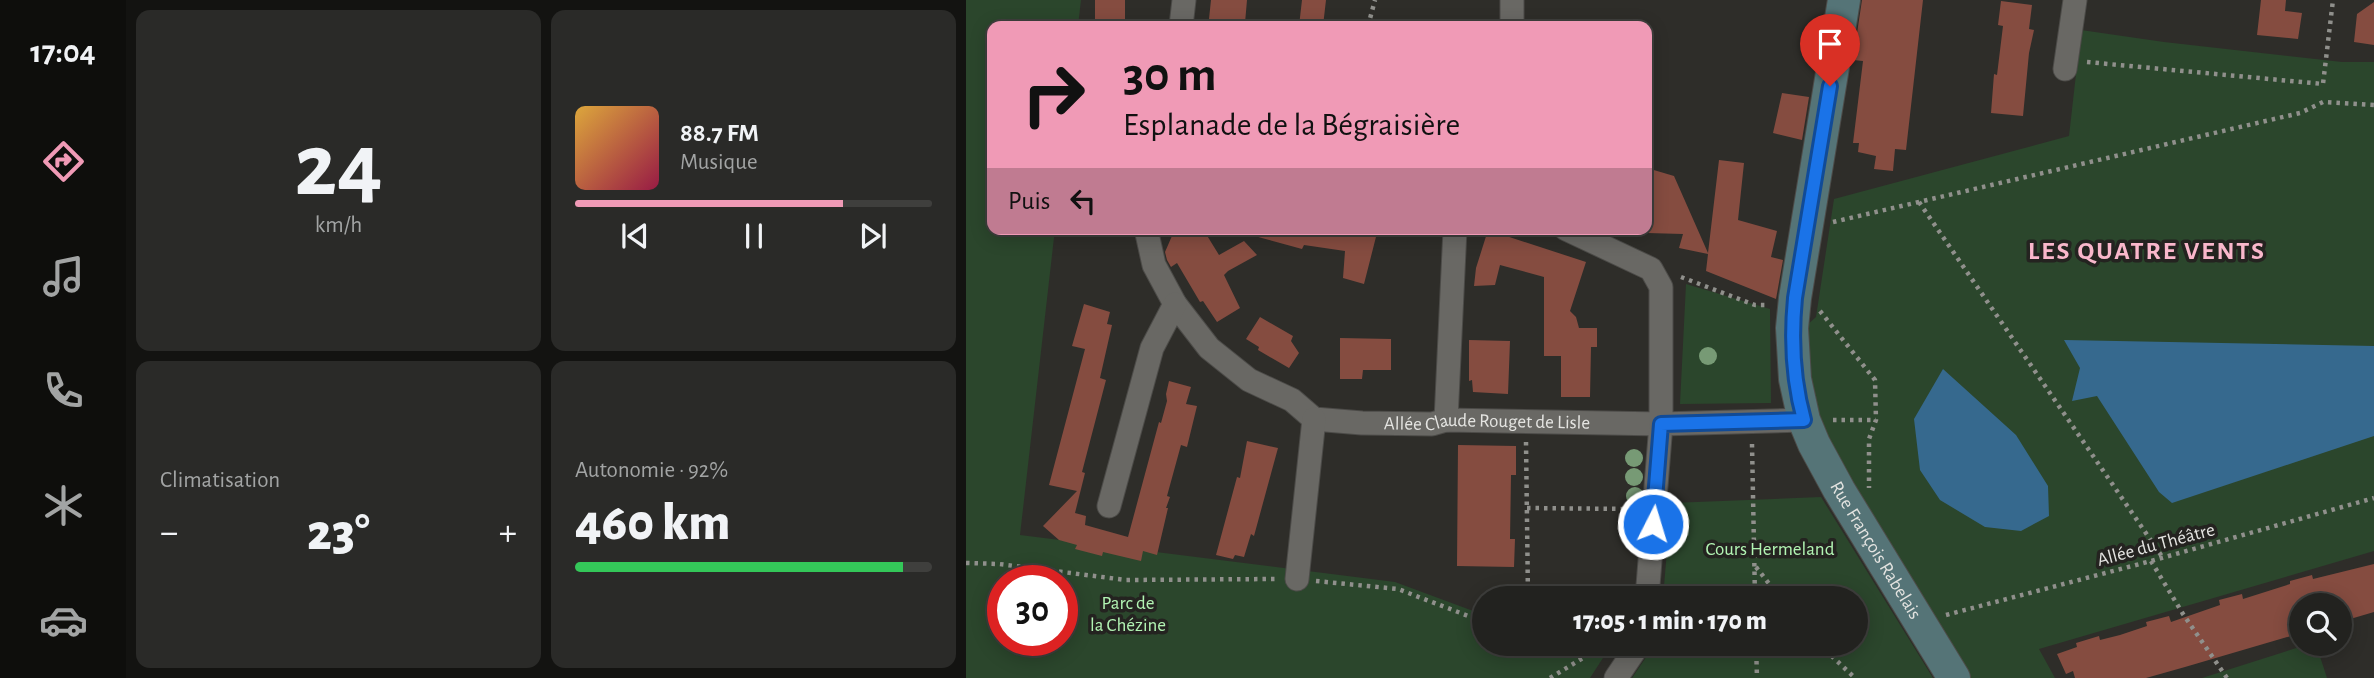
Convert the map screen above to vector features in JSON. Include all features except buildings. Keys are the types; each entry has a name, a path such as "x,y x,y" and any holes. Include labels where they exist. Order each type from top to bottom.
{"street":[{"path":"1182,21 1184,0"},
{"path":"1511,21 1512,0"},
{"name":"Rue François Rabelais","path":"1844,0 1795,298 1792,328 1795,379 1804,420 1814,444 1839,490 1954,678"},
{"path":"2065,64 2075,0"},
{"path":"1147,235 1154,265 1175,304 1209,348 1249,380 1292,400 1314,419 1297,579"},
{"path":"1446,420 1455,235"},
{"path":"1578,235 1651,270 1661,287 1661,424 1648,586"},
{"path":"1110,506 1152,348 1175,304"},
{"name":"Allée Claude Rouget de Lisle","path":"1314,419 1397,424 1432,424 1446,420 1661,424 1804,420"},
{"path":"1616,678 1631,656"}],"path":[{"path":"1369,21 1375,0"},
{"path":"2065,64 2323,84 2333,0"},
{"path":"1823,224 2300,113 2323,102 2374,105"},
{"path":"1919,202 2163,558"},
{"path":"1651,270 1686,278 1755,305 1773,305 1795,298 1812,301 1875,380 1876,420 1869,439 1869,489"},
{"path":"1804,420 1876,420"},
{"path":"1752,422 1755,586"},
{"path":"1526,441 1528,586"},
{"name":"Allée du Théâtre","path":"1938,605 1945,616 2374,498"},
{"path":"1527,508 1636,509"},
{"path":"2151,561 2227,678"},
{"path":"966,563 999,564 1126,580 1297,579 1398,589 1472,617"},
{"path":"1755,566 1771,586"},
{"path":"1550,678 1586,656"},
{"path":"1756,656 1757,678"},
{"path":"1832,656 1855,678"}],"green space":[{"name":"Parc de la Chézine","path":"966,0 1081,0 1079,21 987,21 987,235 1054,235 1020,535 1395,582 1472,611 1472,656 1604,656 1590,678 966,678"},
{"path":"2081,30 2342,62 2374,62 2374,551 2039,649 2055,678 1962,678 1843,478 1811,403 1806,326 1816,317 1834,199 2069,136"},
{"path":"1686,284 1770,309 1771,403 1680,404"},
{"name":"Cours Hermeland","path":"1821,497 1933,678 1632,678 1647,656 1868,656 1868,586 1664,586 1671,503"},
{"path":"2289,650 2289,656 2320,656 2327,678 2202,678"}],"water":[{"path":"2064,340 2374,346 2374,436 2172,503 2159,492 2097,396 2072,401 2080,368"},
{"path":"1943,369 2016,435 2048,486 2049,516 2021,531 1985,527 1940,500 1920,470 1914,419"}],"district":[{"name":"LES QUATRE VENTS","path":"2147,251"}],"route":[{"path":"1653,524 1661,424 1804,420 1795,379 1792,328 1830,86"}]}
